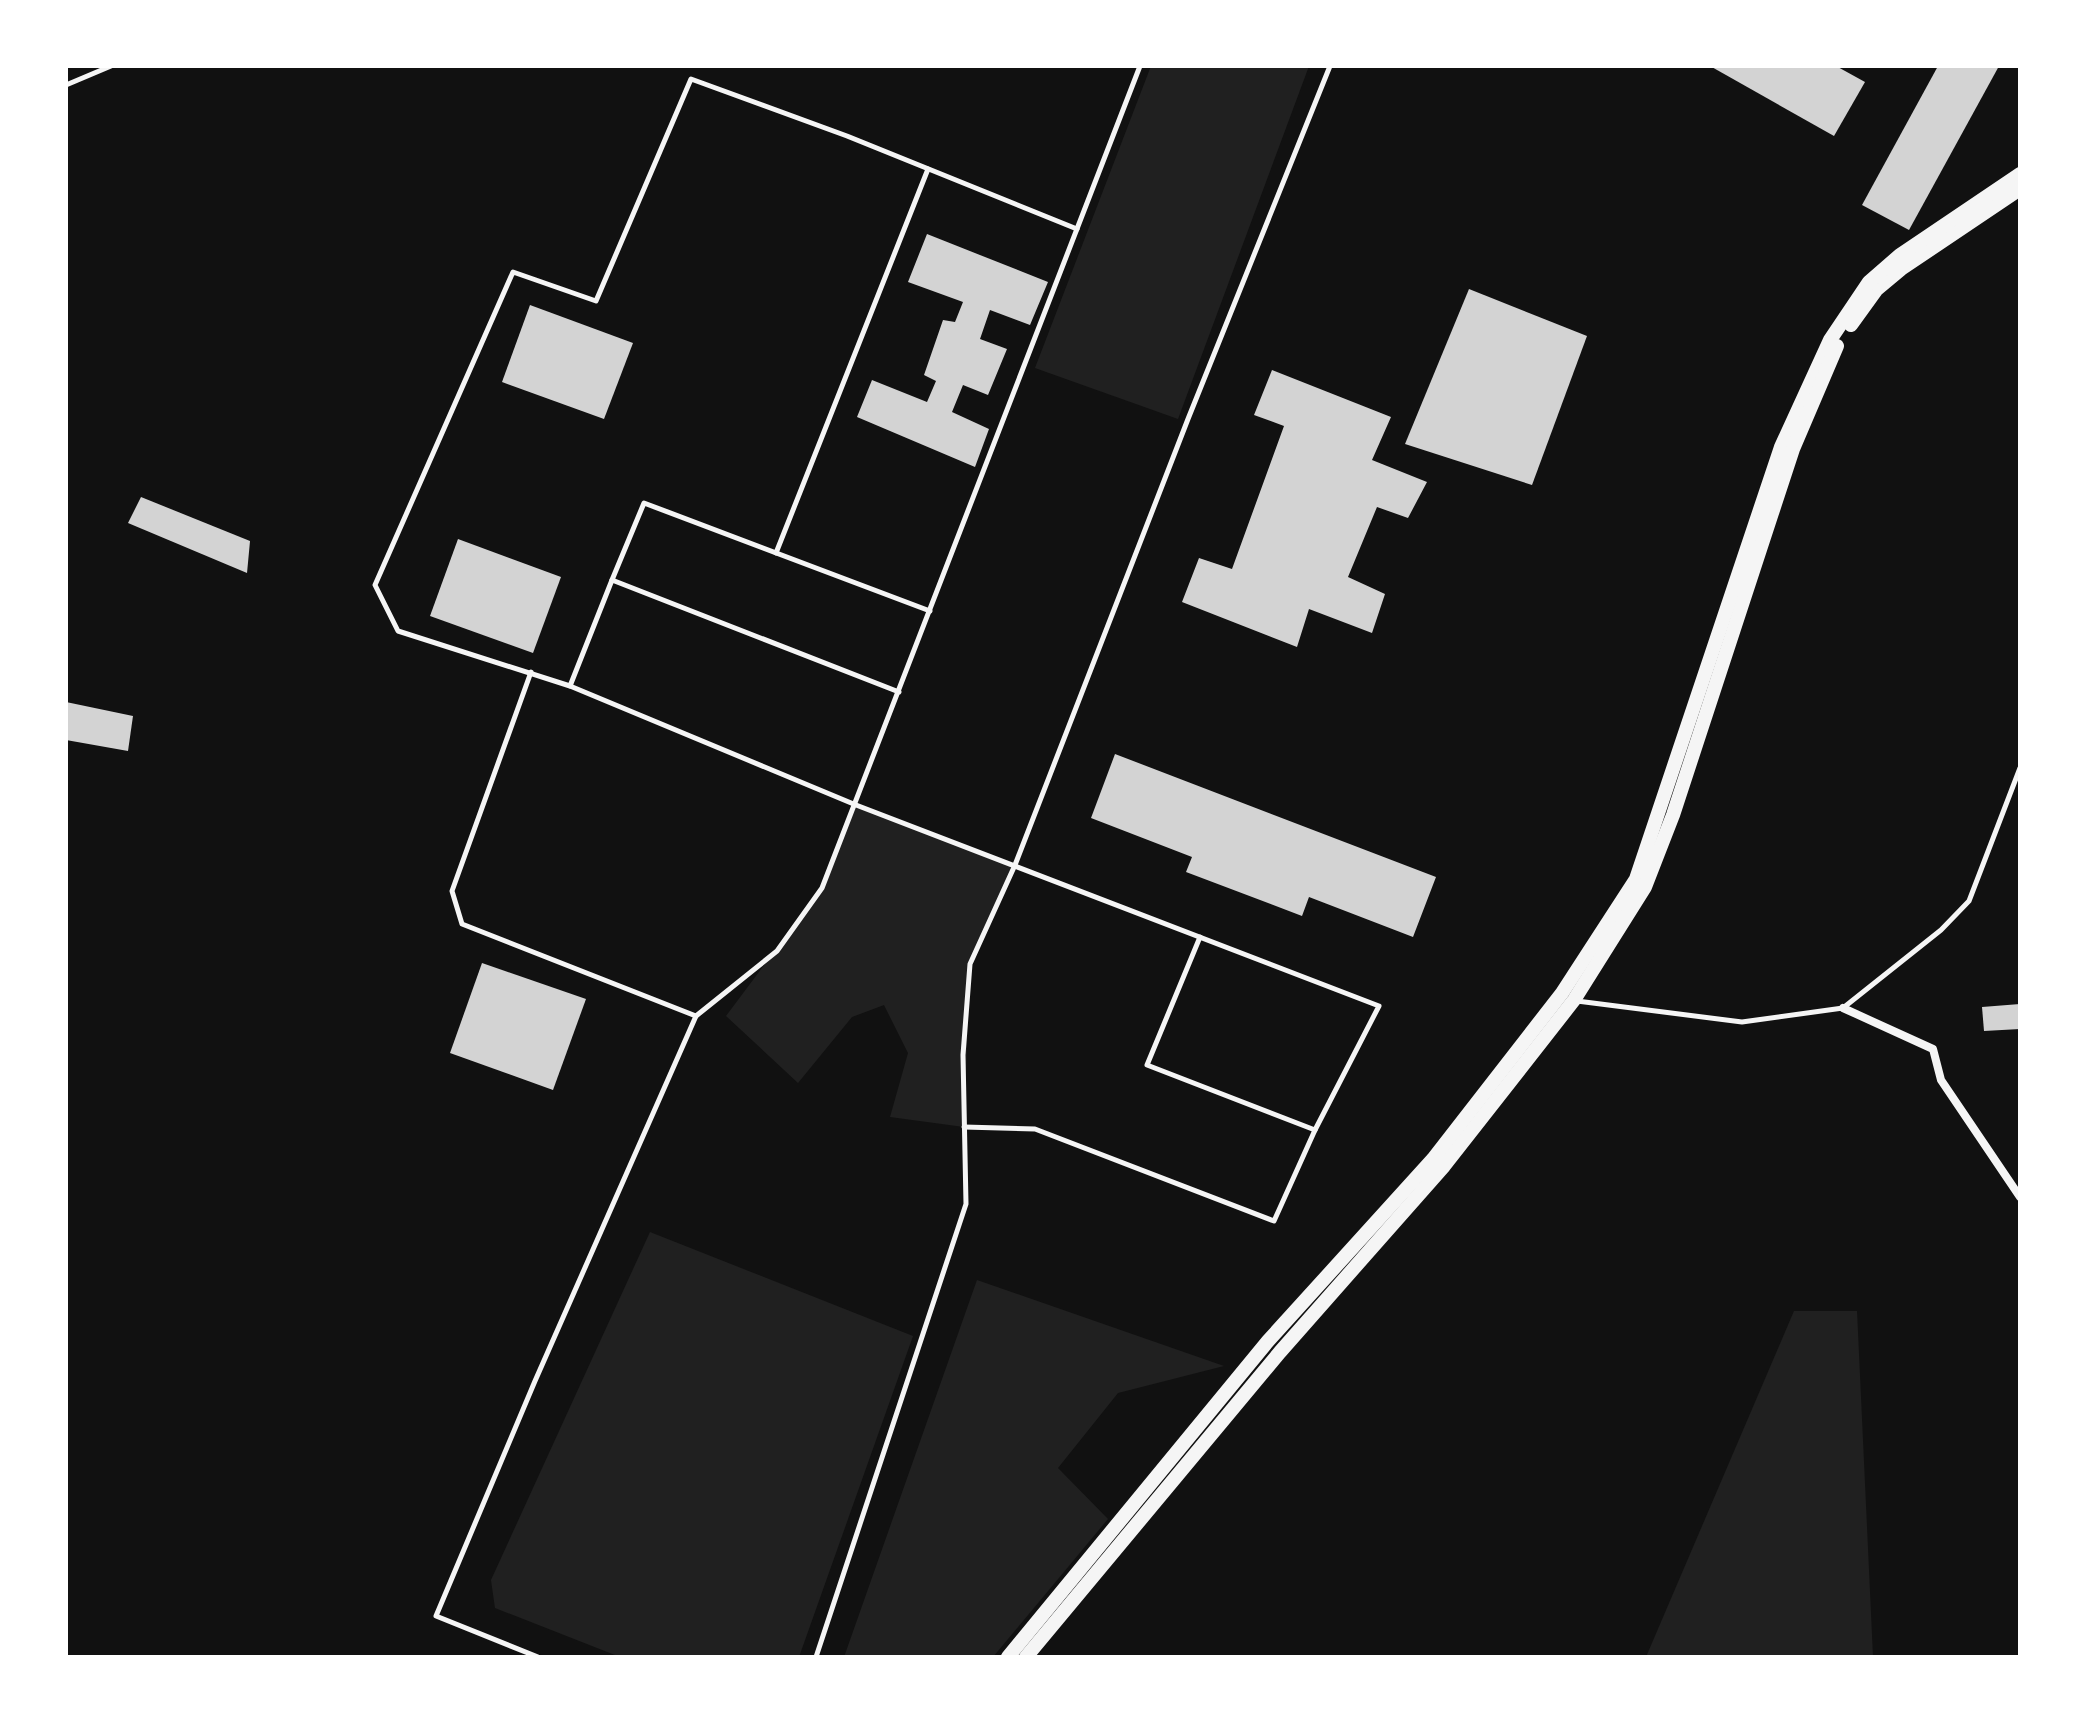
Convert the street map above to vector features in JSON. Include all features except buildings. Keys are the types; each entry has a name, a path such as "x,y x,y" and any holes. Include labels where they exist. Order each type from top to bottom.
{"street":[{"path":"1008,1657 1268,1341 1433,1159 1568,996 1636,879 1781,447 1830,340 1869,282 1900,255 2020,174"},
{"path":"1026,1657 1280,1352 1444,1166 1645,887 1673,815 1793,449 1840,340 1877,289 1901,269 2020,189"},
{"path":"1843,1008 1933,1049 1941,1080 2020,1197"}],"lane":[{"path":"66,85 111,66"},
{"path":"538,1657 436,1616 535,1381 696,1016 777,951 822,888 1140,66"},
{"path":"816,1657 966,1204 963,1055 970,964 1015,865 1193,405 1330,66"},
{"path":"964,1127 1035,1129 1274,1221 1315,1130 1379,1006 856,805 570,686 398,631 375,585 513,272 596,301 691,79 1077,229"},
{"path":"776,553 928,169"},
{"path":"570,686 644,503 930,611"},
{"path":"612,580 899,692"},
{"path":"531,672 452,891 462,924 696,1016"},
{"path":"1568,996 1742,1022 1843,1008 1941,930 1969,901 2020,768"},
{"path":"1200,937 1147,1065 1315,1130"}],"shaded area":[{"path":"1151,66 1309,66 1178,419 1035,368"},
{"path":"856,805 1015,865 970,964 964,1127 890,1117 908,1053 884,1005 852,1017 798,1083 726,1016 822,888"},
{"path":"650,1232 913,1336 799,1657 620,1657 495,1608 491,1580"},
{"path":"977,1280 1224,1366 1118,1393 1058,1468 1108,1519 993,1657 844,1657"},
{"path":"1794,1311 1857,1311 1873,1657 1646,1657"}]}
